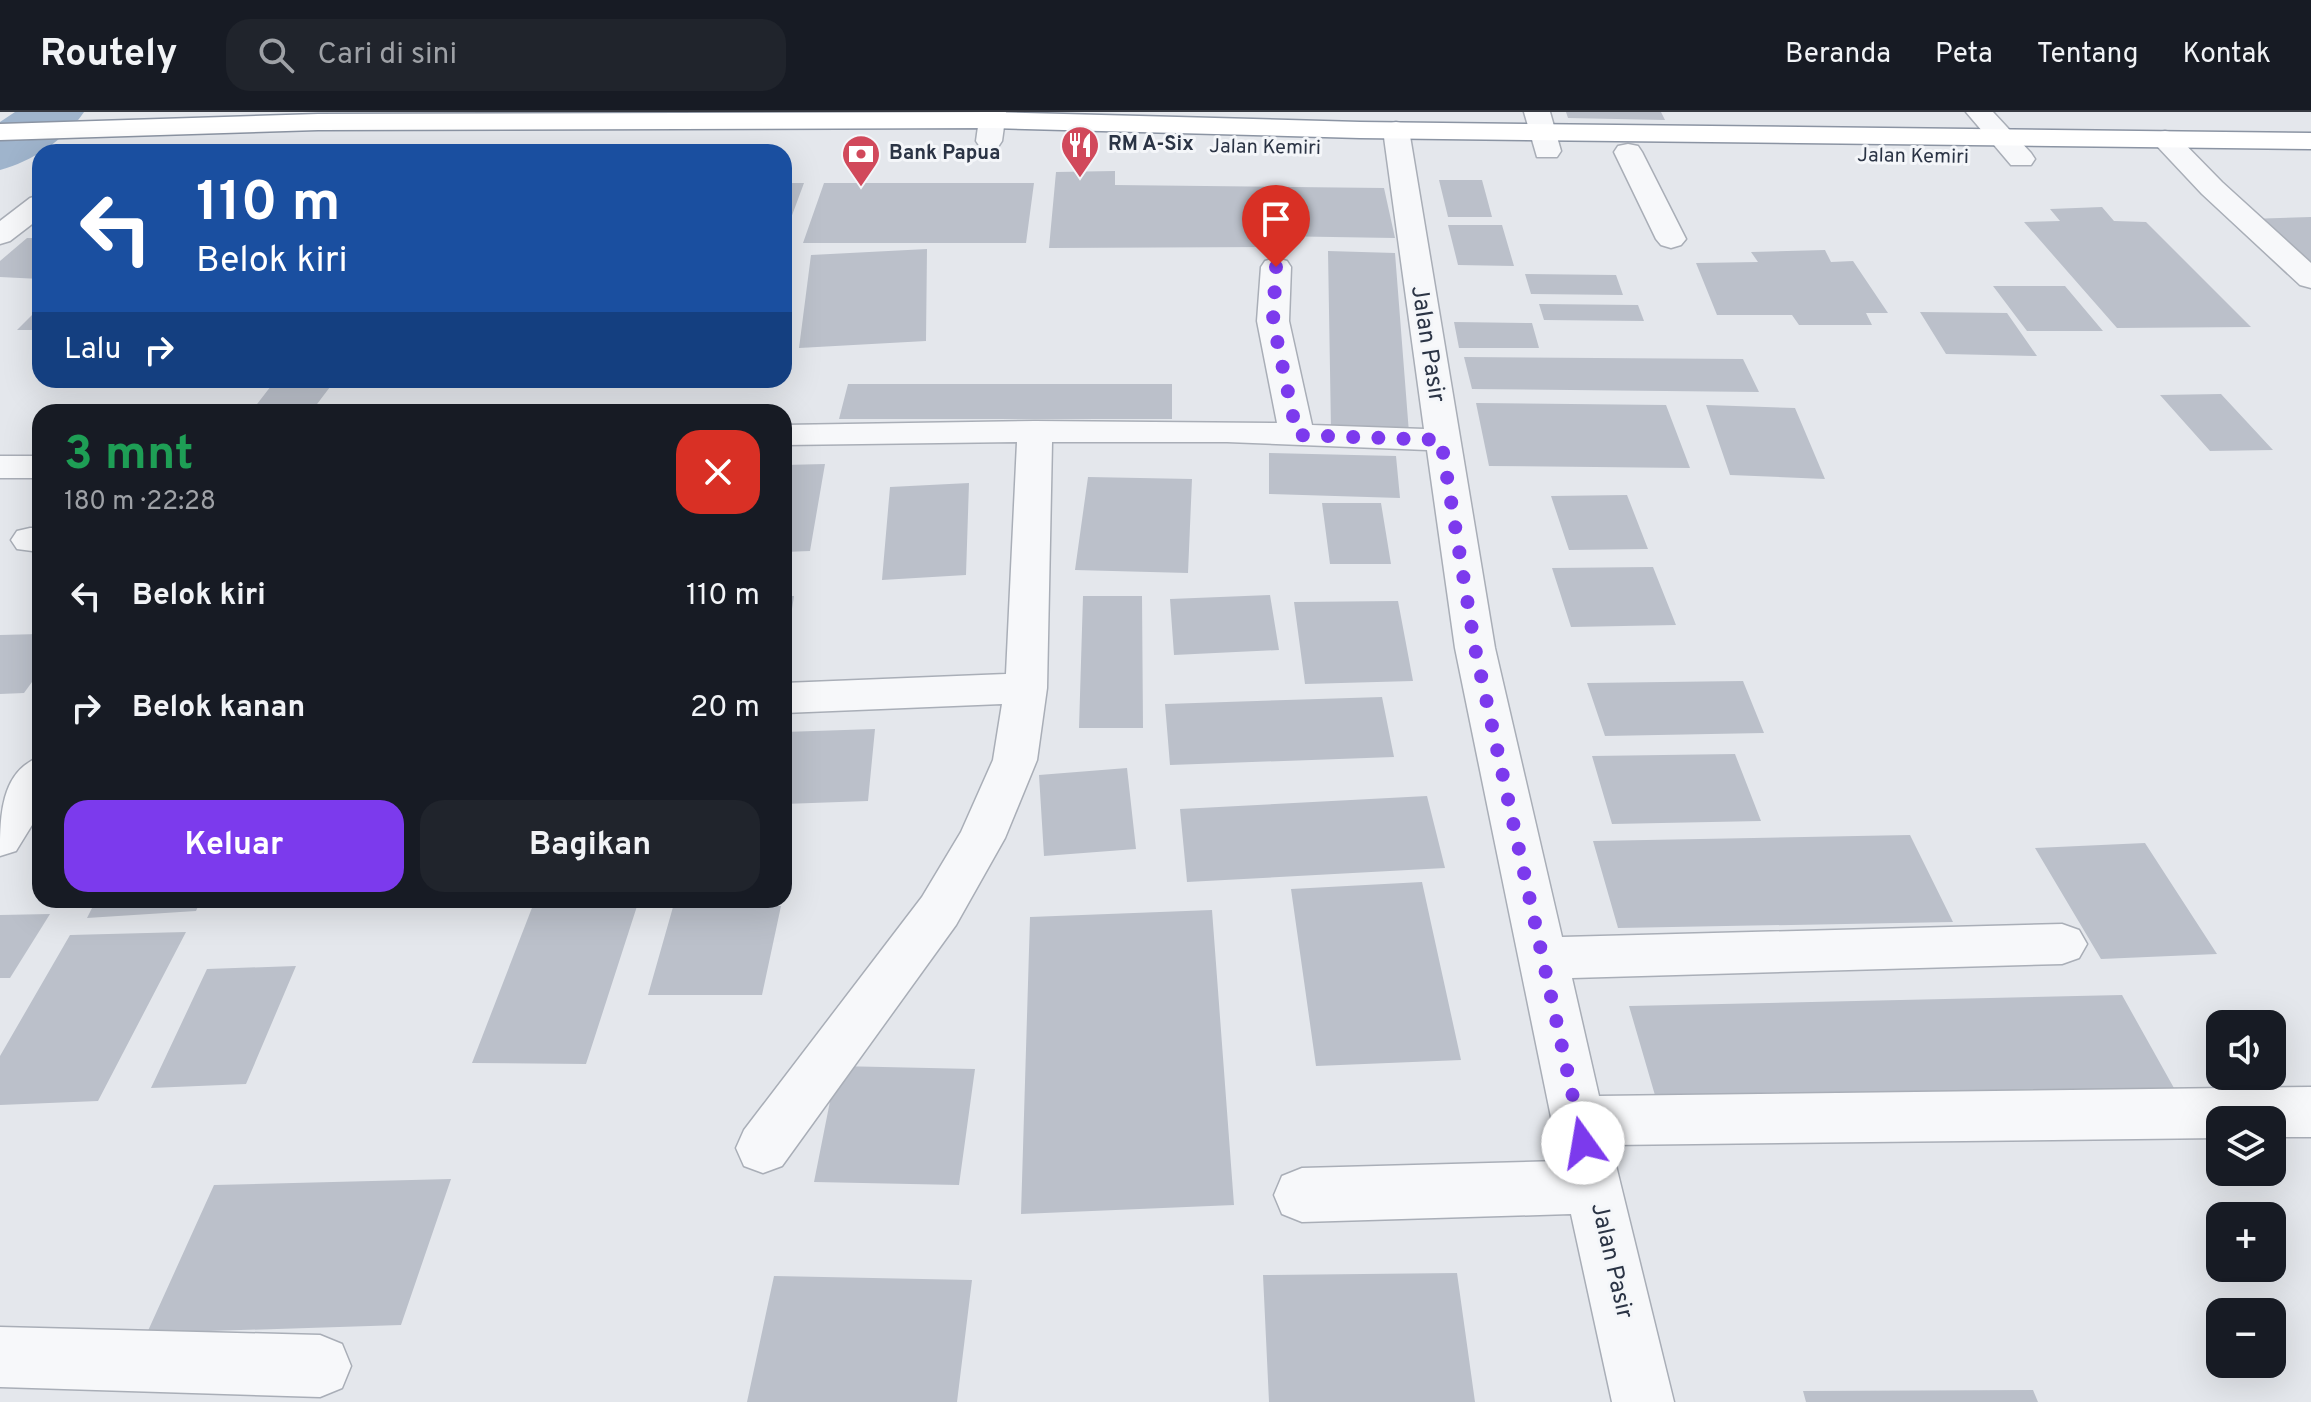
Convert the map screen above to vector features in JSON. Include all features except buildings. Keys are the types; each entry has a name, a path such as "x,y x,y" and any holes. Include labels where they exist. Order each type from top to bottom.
{"highway":[{"name":"Jalan Kemiri","path":"123,139 323,117 991,125 1397,141 1542,132 2012,149"},
{"name":"Jalan Kemiri","path":"123,139 420,141 991,125"},
{"path":"0,132 123,139"},
{"name":"Jalan Kemiri","path":"1542,132 1628,152 2174,149 2311,141"},
{"name":"Jalan Kemiri","path":"2174,149 2311,161"},
{"path":"0,157 32,155"}],"street":[{"path":"1979,112 2012,149"},
{"name":"Jalan Pasir","path":"1397,141 1475,648 1643,1402"},
{"path":"2174,149 2311,279"},
{"path":"1628,152 1671,239"},
{"path":"0,235 32,210"},
{"path":"1276,267 1273,321 1297,435"},
{"path":"792,435 1035,431 1441,440"},
{"path":"763,1148 939,911 982,838 1015,760 1026,688 1035,431"},
{"path":"0,467 32,467"},
{"path":"792,698 1026,688"},
{"path":"1542,958 2062,944"},
{"path":"1578,1121 2311,1112"},
{"path":"1302,1195 1594,1187"},
{"path":"0,1357 320,1366"}],"waterway":[{"path":"0,151 54,112"}],"place":[{"name":"RM A-Six","path":"1080,179"},
{"name":"Bank Papua","path":"861,188"}],"route":[{"path":"1276,267 1273,321 1277,353 1297,435 1441,440 1475,648 1583,1143"}]}
